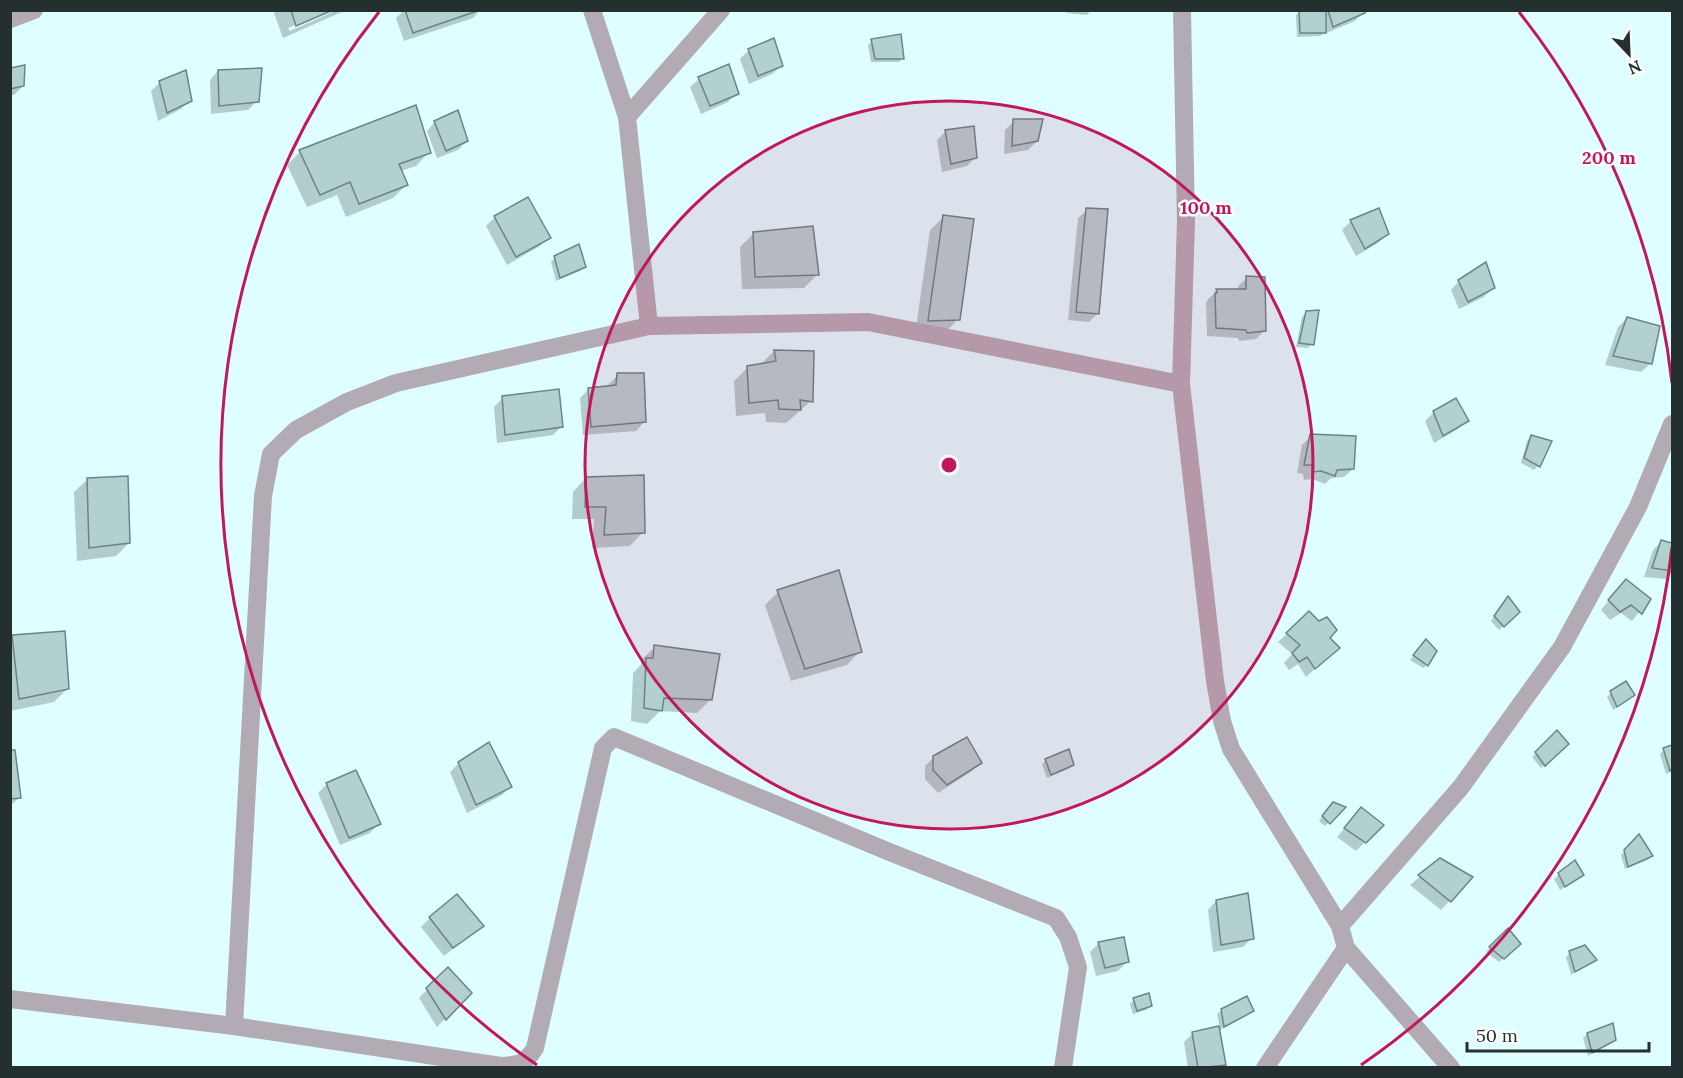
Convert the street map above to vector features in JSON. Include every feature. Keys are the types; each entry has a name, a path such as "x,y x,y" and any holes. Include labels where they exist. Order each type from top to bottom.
{"street":[{"path":"10,19 34,10"},
{"path":"592,10 627,117 649,326"},
{"path":"627,117 721,10"},
{"path":"1182,10 1185,221 1181,384 1215,681 1222,721 1231,749 1340,926 1346,948 1451,1068"},
{"path":"234,1026 263,496 271,454 296,430 347,402 396,383 649,326 868,322 1181,384"},
{"path":"1340,926 1461,787 1562,647 1638,507 1672,424"},
{"path":"10,999 234,1026 501,1066 516,1066 527,1060 535,1048 603,748 614,736 887,851 1056,918 1068,937 1078,967 1063,1068"},
{"path":"1264,1068 1346,948"}],"building":[{"path":"291,10 333,10 296,26"},
{"path":"405,10 480,10 413,33"},
{"path":"1299,10 1326,10 1326,33 1300,33"},
{"path":"1328,10 1365,10 1365,13 1333,27"},
{"path":"901,34 904,59 875,59 871,39"},
{"path":"774,38 783,66 758,76 748,49"},
{"path":"729,64 739,94 710,106 698,77"},
{"path":"25,65 24,86 10,89 10,68"},
{"path":"262,68 259,102 219,106 218,70"},
{"path":"186,70 192,101 167,113 159,81"},
{"path":"416,105 431,153 399,164 408,185 359,204 350,182 320,195 299,150"},
{"path":"458,110 468,141 446,151 434,121"},
{"path":"1013,119 1043,119 1038,141 1012,146"},
{"path":"974,126 977,158 951,164 945,130"},
{"path":"528,197 551,238 516,257 494,216"},
{"path":"1086,208 1108,209 1099,314 1076,312"},
{"path":"1379,208 1389,234 1365,249 1350,220"},
{"path":"943,215 974,219 960,320 928,321"},
{"path":"813,226 819,275 755,277 753,232"},
{"path":"579,244 586,267 560,278 554,256"},
{"path":"1486,262 1495,288 1468,302 1458,280"},
{"path":"1246,276 1265,277 1266,331 1247,333 1246,330 1216,328 1216,289 1246,289"},
{"path":"1319,310 1314,345 1299,343 1306,311"},
{"path":"1627,317 1660,326 1652,364 1613,356"},
{"path":"774,350 814,351 813,402 800,400 801,410 779,409 778,400 749,403 747,366 776,361"},
{"path":"617,373 644,373 646,422 591,427 588,388 616,385"},
{"path":"559,389 563,427 505,435 502,396"},
{"path":"1456,398 1469,421 1443,436 1433,411"},
{"path":"1310,434 1356,436 1354,469 1337,470 1335,476 1321,471 1312,472 1312,465 1304,465"},
{"path":"1531,435 1552,441 1540,467 1524,458"},
{"path":"644,475 645,533 604,535 606,507 585,507 586,477"},
{"path":"128,476 130,543 89,548 87,478"},
{"path":"1661,540 1672,543 1672,571 1652,568"},
{"path":"839,570 862,652 805,669 777,590"},
{"path":"1626,579 1651,599 1642,614 1631,605 1620,612 1608,600"},
{"path":"1508,596 1520,612 1504,627 1494,616"},
{"path":"1309,611 1319,621 1327,617 1337,630 1330,638 1340,648 1315,669 1307,657 1299,662 1292,653 1300,645 1286,633"},
{"path":"65,631 69,689 19,699 12,635"},
{"path":"1426,639 1437,651 1428,666 1413,655"},
{"path":"654,645 720,654 712,700 664,698 662,711 644,708 646,658 653,658"},
{"path":"1626,681 1635,695 1617,707 1610,691"},
{"path":"1557,730 1569,744 1545,766 1535,752"},
{"path":"967,737 982,763 947,785 933,770 933,756"},
{"path":"489,742 512,787 476,805 458,762"},
{"path":"1672,745 1672,770 1670,771 1663,748"},
{"path":"1069,749 1074,765 1051,775 1045,759"},
{"path":"10,750 15,750 21,798 10,799"},
{"path":"356,770 381,824 349,838 326,783"},
{"path":"1333,802 1346,807 1330,824 1322,816"},
{"path":"1361,807 1384,825 1366,843 1344,828"},
{"path":"1639,834 1653,856 1628,867 1624,850"},
{"path":"1440,858 1473,877 1451,902 1418,875"},
{"path":"1575,860 1584,875 1565,887 1558,873"},
{"path":"1248,893 1254,939 1221,945 1216,900"},
{"path":"457,894 484,926 453,948 429,917"},
{"path":"1508,928 1521,944 1504,959 1489,947"},
{"path":"1124,937 1129,962 1105,968 1098,942"},
{"path":"1585,945 1597,960 1575,972 1569,951"},
{"path":"448,967 472,993 446,1020 426,988"},
{"path":"1149,993 1152,1006 1137,1011 1133,998"},
{"path":"1247,996 1254,1011 1224,1027 1221,1009"},
{"path":"1613,1023 1616,1040 1592,1053 1587,1033"},
{"path":"1219,1026 1226,1065 1198,1068 1192,1032"}]}
